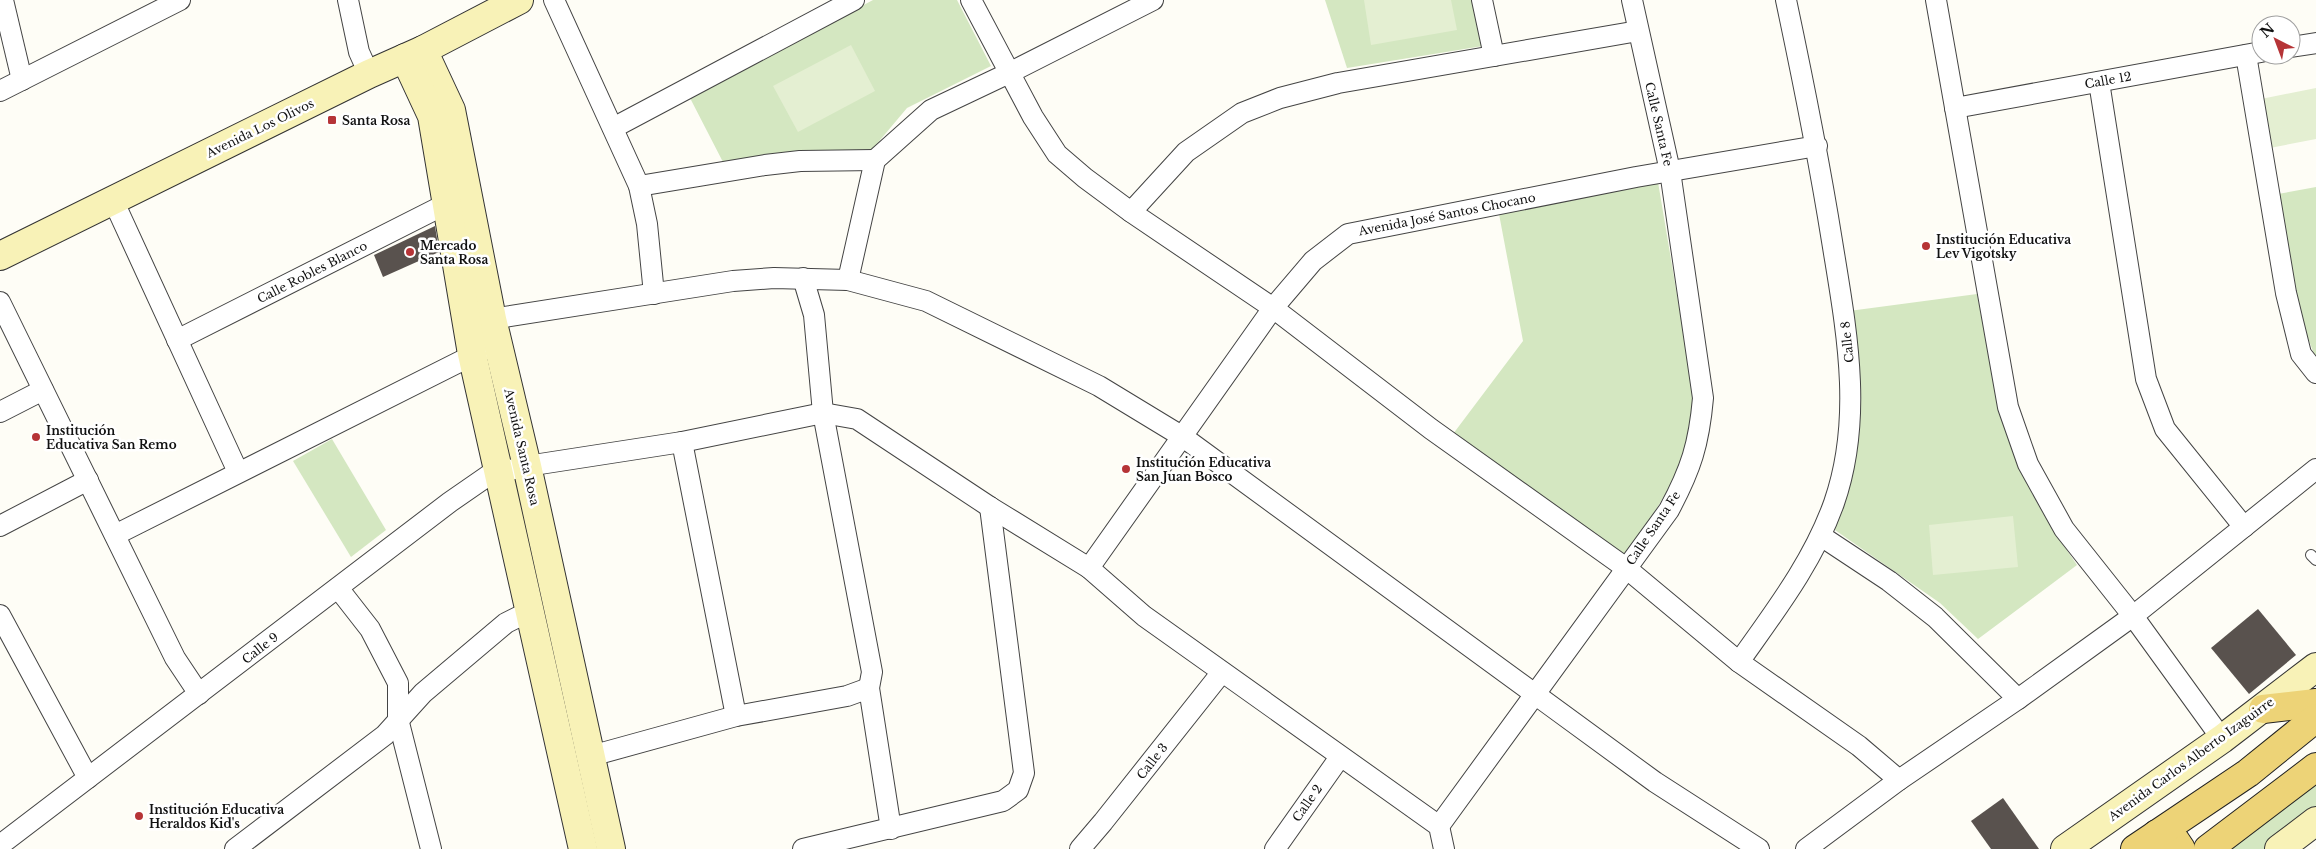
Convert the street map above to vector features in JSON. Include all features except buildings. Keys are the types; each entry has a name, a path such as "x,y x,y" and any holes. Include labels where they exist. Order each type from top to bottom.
{"main road":[{"path":"2263,709 2316,703"},
{"path":"2135,849 2248,773 2316,718"},
{"path":"2208,849 2316,767"},
{"path":"2157,834 2175,840 2182,849"}],"street":[{"path":"3,0 22,80"},
{"path":"0,91 178,0"},
{"path":"348,0 359,52 369,74"},
{"path":"554,0 639,186 647,224 654,294"},
{"path":"613,128 854,0"},
{"path":"971,0 1033,117 1058,154 1085,178 1131,212 1274,308 1431,429 1626,568 1740,662 1859,746 1899,780"},
{"path":"848,280 875,160 931,110 1010,73 1153,0"},
{"path":"1482,0 1494,56"},
{"name":"Calle Santa Fe","path":"1439,826 1668,510 1681,488 1693,460 1700,432 1703,398 1670,171 1632,0"},
{"name":"Calle 8","path":"1740,662 1793,586 1821,536 1835,502 1844,468 1852,417 1851,382 1845,322 1816,146 1786,0"},
{"path":"1936,0 2008,407 2028,464 2064,529 2133,616 2222,739"},
{"name":"Avenida Los Olivos","path":"0,256 369,74 414,54 505,3"},
{"path":"1131,212 1186,152 1242,113 1280,98 1338,83 1638,31"},
{"path":"2301,45 2316,42"},
{"path":"414,54 432,116 472,354 583,849"},
{"name":"Avenida Santa Rosa","path":"414,54 451,110 495,331 527,466 611,849"},
{"name":"Calle 12","path":"1955,108 2251,54"},
{"path":"2255,65 2286,293 2301,354 2316,373"},
{"path":"2099,82 2146,379 2165,429 2244,527"},
{"name":"Avenida José Santos Chocano","path":"1088,568 1274,308 1313,261 1348,234 1670,171 1816,146"},
{"path":"639,186 800,161 875,160"},
{"path":"113,200 238,472"},
{"name":"Calle Robles Blanco","path":"177,340 446,204"},
{"path":"115,535 472,354 495,331 654,294 733,281 774,278 848,280 926,300 1099,386 1182,437 1655,782 1759,849"},
{"path":"803,278 814,315 823,413 872,672 869,688 891,829"},
{"path":"0,302 175,658 200,694"},
{"path":"0,412 43,390"},
{"path":"823,413 856,419 990,507 1088,568 1144,616 1439,826 1444,849"},
{"name":"Calle 9","path":"2,846 88,778 450,502 489,475 527,466 682,442 823,413"},
{"path":"682,442 736,716"},
{"path":"1806,849 1899,780 2018,699 2133,616 2316,469"},
{"path":"0,526 88,480"},
{"path":"803,849 1003,801 1018,790 1024,773 990,507"},
{"path":"1821,536 1889,581 1934,617 2018,699"},
{"path":"338,588 370,629 398,683 398,719 431,849"},
{"path":"235,849 385,735 423,693 506,623 530,611"},
{"path":"0,615 7,644 88,778"},
{"name":"Avenida Carlos Alberto Izaguirre","path":"2065,849 2222,739 2316,667"},
{"name":"Calle 3","path":"1080,849 1104,822 1222,672"},
{"path":"591,756 736,716 847,696 869,688"},
{"name":"Calle 2","path":"1274,849 1340,757"},
{"path":"2279,849 2316,821"}],"green space":[{"path":"873,0 957,0 991,66 907,108 870,152 724,164 690,98"},
{"path":"1325,0 1475,0 1483,46 1347,68"},
{"path":"1364,0 1451,0 1457,30 1371,45"},
{"path":"851,45 875,91 798,132 773,86"},
{"path":"2316,88 2316,139 2270,148 2261,99"},
{"path":"1658,182 1693,390 1693,413 1688,440 1675,476 1656,509 1623,557 1453,434 1523,341 1499,214"},
{"path":"2316,187 2316,359 2303,325 2278,194"},
{"path":"1977,294 1997,398 2016,459 2036,500 2077,565 1978,639 1940,603 1832,528 1849,311"},
{"path":"332,439 386,530 351,557 293,461"},
{"path":"2013,516 2018,567 1933,575 1929,525"},
{"path":"2316,781 2316,809 2265,849 2222,849"}],"place":[{"name":"Santa Rosa","path":"332,120"},
{"name":"Institución Educativa Lev Vigotsky","path":"1926,246"},
{"name":"Mercado Santa Rosa","path":"410,252"},
{"name":"Institución Educativa San Remo","path":"36,437"},
{"name":"Institución Educativa San Juan Bosco","path":"1126,469"},
{"name":"Institución Educativa Heraldos Kid's","path":"139,816"}]}
